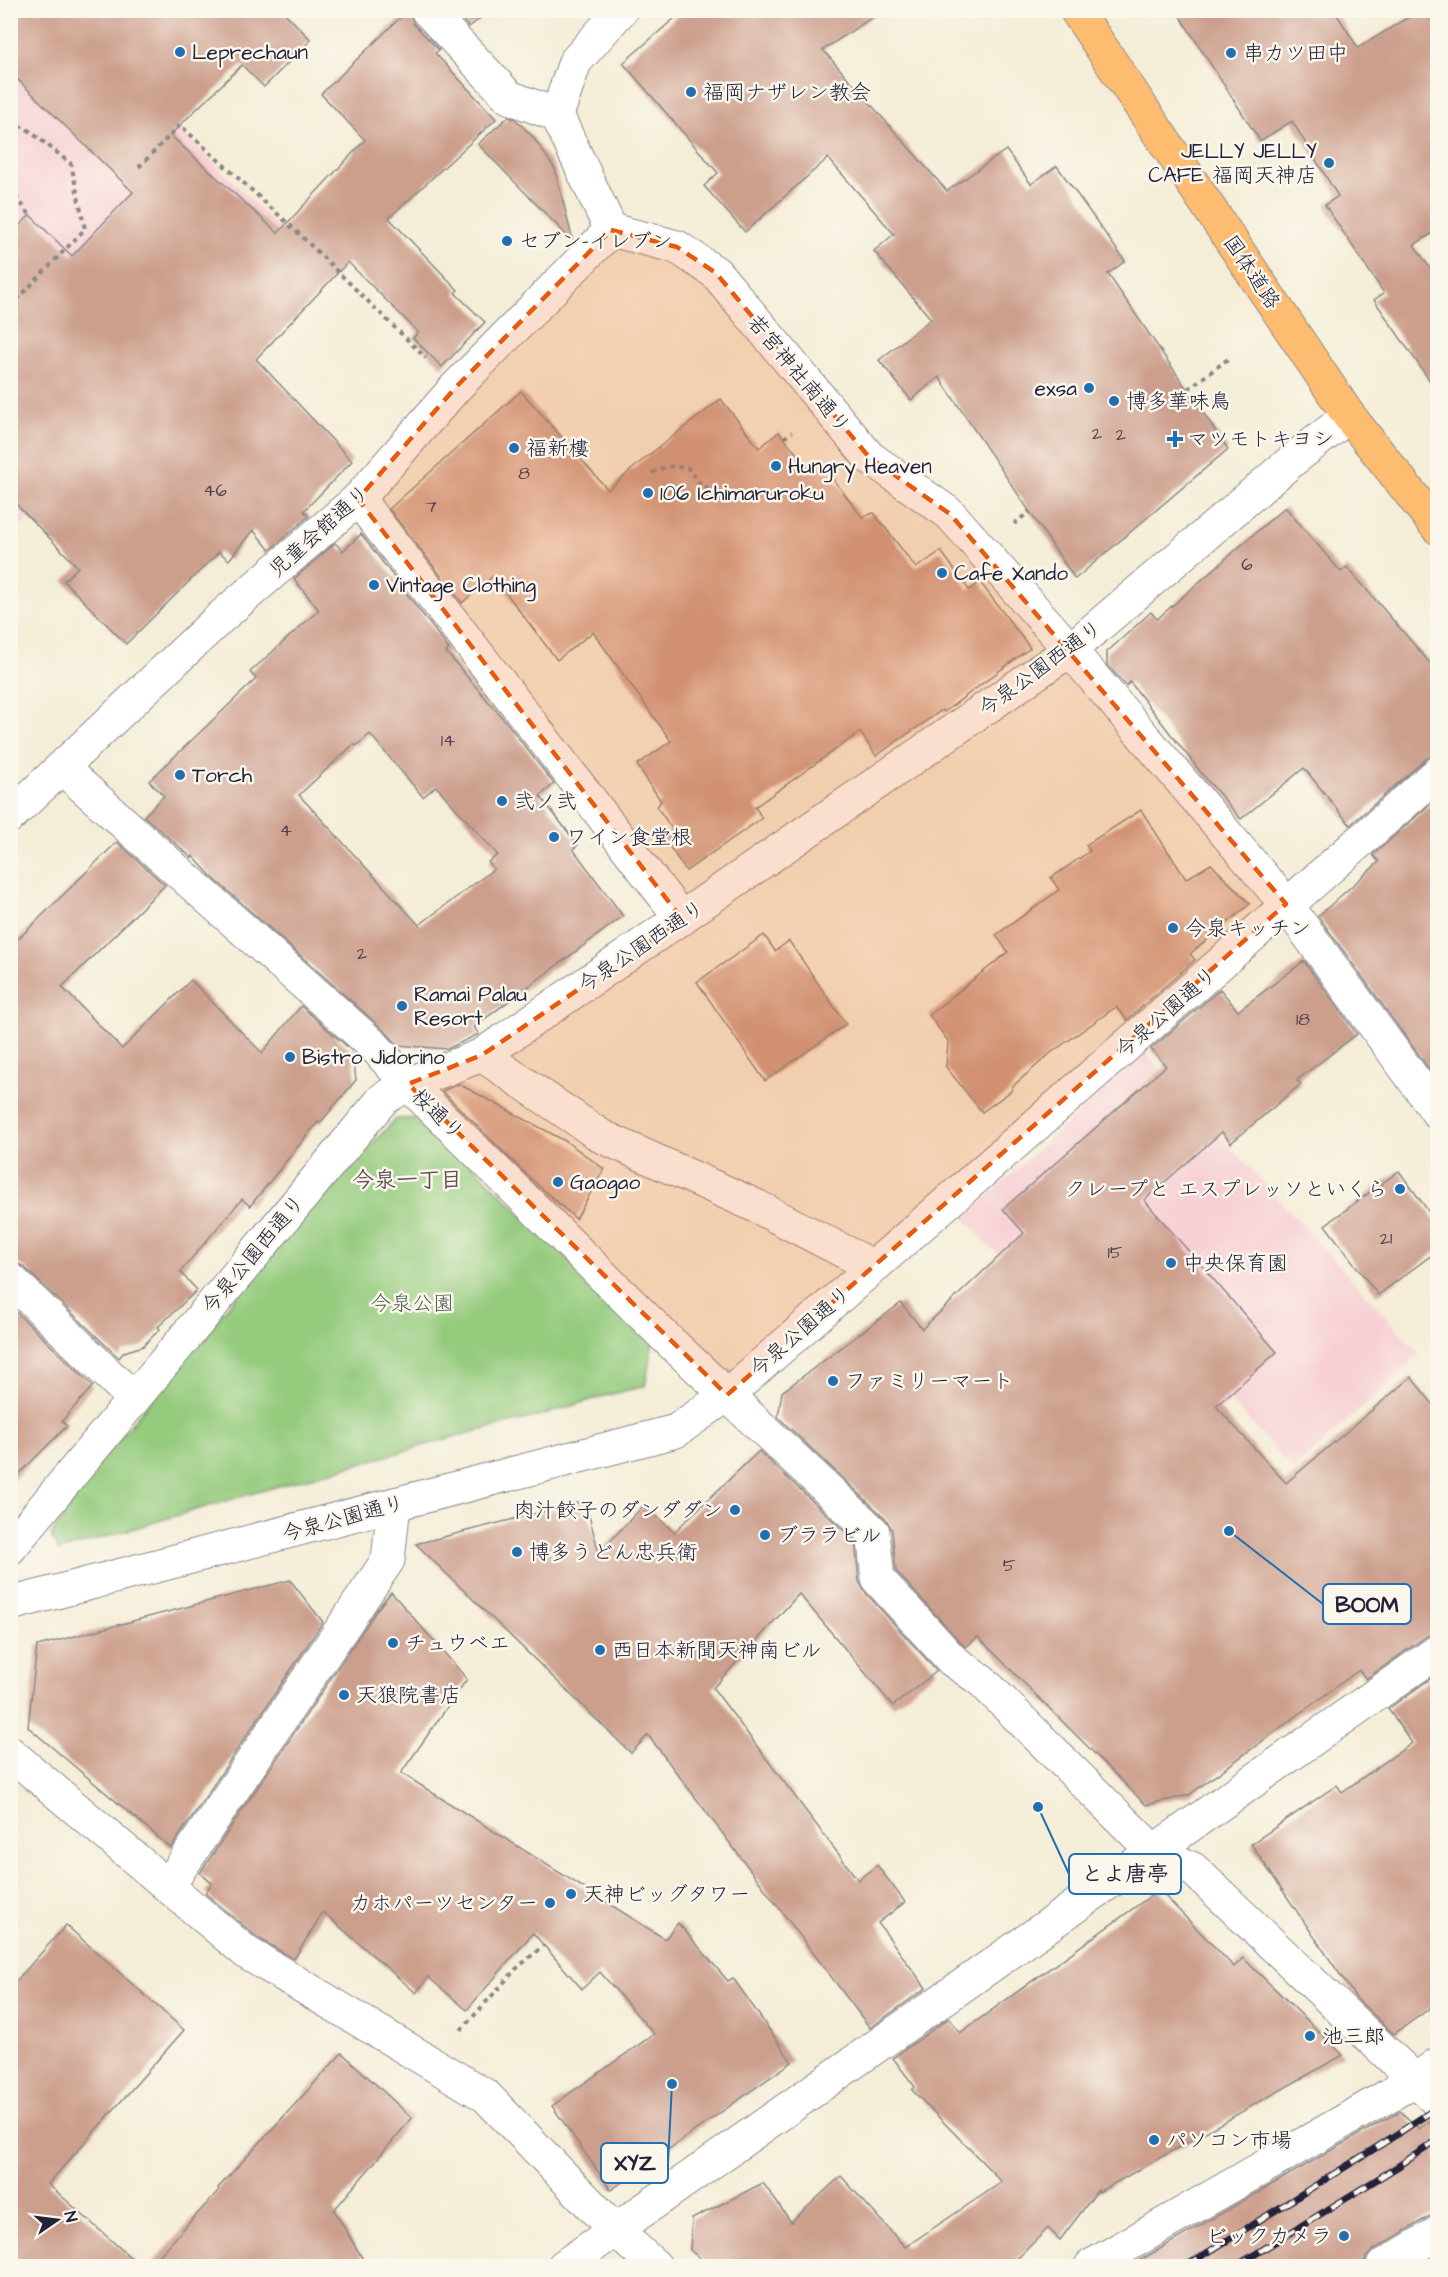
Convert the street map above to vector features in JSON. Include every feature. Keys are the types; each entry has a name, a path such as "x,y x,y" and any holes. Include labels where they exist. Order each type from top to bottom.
{"highway":[{"name":"国体道路","path":"1076,10 1349,416 1437,528"}],"street":[{"path":"427,10 509,97 556,116 611,230"},
{"path":"556,116 575,62 621,10"},
{"name":"若宮神社南通り","path":"611,230 677,247 725,267 739,307 869,457 950,513 1286,904 1437,1113"},
{"name":"児童会館通り","path":"10,816 221,617 358,499 456,387 544,308 611,230"},
{"name":"今泉公園西通り","path":"10,1548 383,1099 408,1084 482,1055 1070,650 1294,459 1349,416"},
{"path":"358,499 682,919"},
{"name":"桜通り","path":"62,768 374,1046 408,1084 663,1335 873,1532 878,1579 952,1660 981,1680 1152,1850 1193,1869 1430,2082"},
{"name":"今泉公園通り","path":"10,1604 676,1431 727,1395 1437,773"},
{"path":"482,1055 601,1136 756,1206 874,1267"},
{"path":"10,1279 133,1398"},
{"path":"168,1886 388,1560 394,1504"},
{"path":"564,2266 1437,1651"},
{"path":"10,1753 247,1953 486,2096 615,2230 655,2266"},
{"path":"1091,2266 1430,2082"},
{"path":"1383,2266 1437,2233"},
{"path":"1424,2266 1437,2258"}],"path":[{"path":"10,124 26,128 71,164 85,229 10,307"},
{"path":"139,167 180,125 293,228 456,387"},
{"path":"10,189 30,214"},
{"path":"1188,389 1228,358"},
{"path":"652,473 667,466 688,468 703,487 717,487"},
{"path":"461,2030 516,1969 543,1945"}],"highlighted area":[{"path":"611,230 677,247 716,273 869,457 950,514 1286,904 727,1395 408,1084 482,1055 682,919 358,499 456,387"}],"shaded area":[{"path":"10,11 61,11 288,237 21,527 10,516 10,227 16,221 10,215"},
{"name":"中央保育園","path":"1144,1052 1420,1354 1294,1470 1231,1401 1182,1446 1064,1327 964,1218"}],"green space":[{"name":"今泉公園","path":"424,1118 653,1342 645,1386 222,1502 58,1551 51,1535 93,1470 299,1220 396,1119"}],"building":[{"path":"10,10 282,10 311,40 264,87 242,65 170,135 278,233 365,140 321,94 408,10 413,23 439,50 435,53 496,119 389,218 458,290 455,293 485,322 442,367 413,338 418,332 348,262 256,359 352,461 304,511 309,516 270,550 253,530 229,560 219,552 126,644 64,581 78,567 10,498 10,235 30,215 72,256 133,192 10,72"},
{"path":"453,10 491,10 469,27"},
{"path":"684,10 883,10 823,50 947,191 1006,150 1031,184 1057,166 1125,261 1108,274 1228,449 1075,579 939,377 911,400 879,360 931,319 874,251 894,234 828,158 745,232 704,186 718,173 623,63"},
{"path":"1176,10 1334,10 1358,48 1420,10 1437,10 1437,230 1414,245 1437,278 1437,391 1374,300 1384,293 1325,205 1338,196 1292,121 1260,141"},
{"path":"508,117 515,119 533,137 555,169 573,242 478,144"},
{"path":"521,391 608,490 721,399 759,448 779,432 810,470 820,462 862,517 874,513 916,568 941,551 969,590 980,582 1030,648 944,712 942,710 876,756 860,732 755,807 762,818 686,871 663,837 673,830 657,807 661,801 637,765 671,741 593,632 557,660 493,576 462,603 389,509"},
{"path":"1285,507 1341,572 1347,567 1437,671 1437,755 1426,759 1350,825 1304,768 1241,819 1202,774 1130,682 1126,686 1107,665 1107,652 1151,612 1157,619"},
{"path":"361,534 449,649 446,652 506,722 554,784 540,796 578,845 573,849 623,916 474,1027 479,1034 447,1049 398,1045 211,876 193,856 192,858 144,816 164,796 149,781 256,679 250,672 319,610 294,579 335,543 343,551","holes":["370,734 423,797 436,786 498,855 488,862 494,869 419,925 299,795 354,744 356,746"]},
{"path":"1437,798 1437,1080 1318,916 1379,862 1373,855"},
{"path":"1141,810 1186,879 1211,864 1250,904 1190,954 1195,960 1127,1020 1116,1007 1052,1052 1013,1086 1011,1091 982,1112 946,1067 948,1041 929,1015 1008,952 996,935 1059,890 1051,878 1090,851 1086,845"},
{"path":"117,842 165,885 62,987 122,1049 191,980 262,1053 301,1006 352,1051 356,1080 320,1123 318,1122 250,1206 242,1199 180,1272 197,1290 158,1327 160,1329 143,1346 124,1352 119,1358 23,1266 10,1261 10,947"},
{"path":"764,935 775,951 789,941 846,1024 765,1081 697,982"},
{"path":"1304,961 1357,1034 1297,1080 1301,1084 1231,1143 1222,1132 1144,1200 1277,1352 1216,1406 1286,1483 1411,1377 1437,1409 1437,1632 1427,1636 1366,1679 1359,1670 1189,1795 1146,1805 978,1637 966,1647 964,1646 896,1571 892,1530 886,1519 778,1417 782,1392 901,1303 922,1329 1024,1233 1003,1209 1166,1066 1151,1049 1220,989 1238,1011"},
{"path":"459,1084 567,1142 604,1169 576,1219 526,1174 442,1091"},
{"path":"1399,1171 1437,1223 1437,1251 1378,1295 1325,1225"},
{"path":"10,1306 93,1386 62,1421 67,1426 10,1483"},
{"path":"759,1451 855,1541 859,1581 864,1591 937,1671 893,1706 799,1594 713,1688 858,1880 877,1865 905,1902 878,1923 926,1988 870,2028 648,1735 631,1753 416,1544 585,1501 599,1553 644,1505 674,1532"},
{"path":"290,1580 323,1622 171,1848 28,1727 37,1646"},
{"path":"391,1592 467,1679 401,1773 665,1939 678,1923 728,1981 733,1978 792,2062 611,2190 552,2106 654,2034 600,1972 582,1989 533,1933 467,2010 428,1977 416,1993 323,1912 294,1959 258,1938 205,1893 212,1883 200,1873"},
{"path":"1437,1674 1437,2003 1394,2034 1356,1998 1251,1844 1337,1785 1342,1792 1412,1743 1388,1709"},
{"path":"1159,1890 1234,1967 1243,1958 1343,2055 1099,2192 1098,2190 1060,2240 1048,2228 1010,2266 709,2266 690,2250 692,2219 763,2183 791,2222 841,2176 905,2247 1002,2182 912,2090 915,2087 893,2058 949,2018 960,2033"},
{"path":"66,1925 184,2030 48,2184 140,2266 10,2266 10,1988"},
{"path":"342,2053 412,2118 334,2210 367,2266 150,2266 219,2190 218,2188"},
{"path":"1400,2111 1419,2129 1431,2119 1437,2120 1437,2214 1373,2250 1366,2257 1364,2266 1130,2266"}],"railway":[{"path":"1186,2266 1438,2107"},
{"path":"1236,2266 1438,2140"}],"place":[{"name":"Leprechaun","path":"180,52"},
{"name":"串カツ田中","path":"1231,53"},
{"name":"福岡ナザレン教会","path":"691,92"},
{"name":"JELLY JELLY CAFE 福岡天神店","path":"1329,163"},
{"name":"セブン-イレブン","path":"507,241"},
{"name":"exsa","path":"1089,388"},
{"name":"博多華味鳥","path":"1114,401"},
{"name":"マツモトキヨシ","path":"1175,439"},
{"name":"福新樓","path":"514,448"},
{"name":"Hungry Heaven","path":"776,466"},
{"name":"106 Ichimaruroku","path":"648,493"},
{"name":"Cafe Xando","path":"942,573"},
{"name":"Vintage Clothing","path":"374,585"},
{"name":"Torch","path":"180,775"},
{"name":"弐ノ弐","path":"502,801"},
{"name":"ワイン食堂根","path":"554,837"},
{"name":"今泉キッチン","path":"1173,928"},
{"name":"Ramai Palau Resort","path":"402,1006"},
{"name":"Bistro Jidorino","path":"290,1057"},
{"name":"Gaogao","path":"558,1182"},
{"name":"クレープと エスプレッソといくら","path":"1400,1189"},
{"name":"中央保育園","path":"1171,1263"},
{"name":"ファミリーマート","path":"833,1381"},
{"name":"肉汁餃子のダンダダン","path":"735,1510"},
{"name":"BOOM","path":"1229,1531"},
{"name":"ブララビル","path":"765,1535"},
{"name":"博多うどん忠兵衛","path":"517,1552"},
{"name":"チュウベエ","path":"393,1643"},
{"name":"西日本新聞天神南ビル","path":"600,1650"},
{"name":"天狼院書店","path":"344,1695"},
{"name":"とよ唐亭","path":"1038,1807"},
{"name":"天神ビッグタワー","path":"571,1894"},
{"name":"カホパーツセンター","path":"550,1903"},
{"name":"池三郎","path":"1310,2036"},
{"name":"XYZ","path":"672,2084"},
{"name":"パソコン市場","path":"1154,2140"},
{"name":"ビックカメラ","path":"1344,2236"}],"district":[{"name":"今泉一丁目","path":"407,1179"}]}
